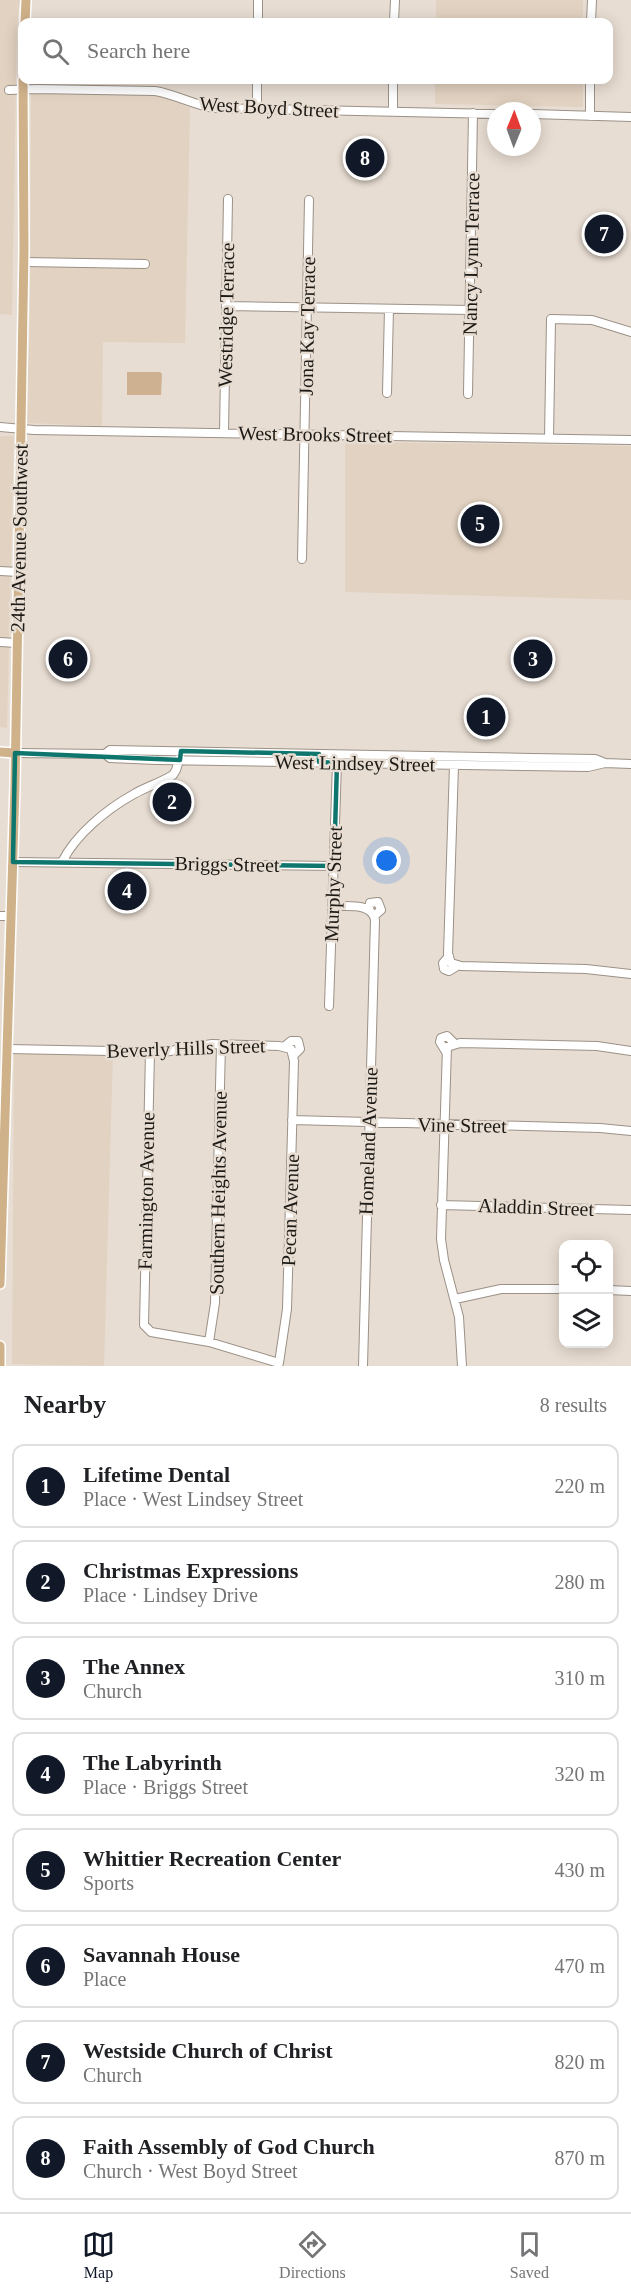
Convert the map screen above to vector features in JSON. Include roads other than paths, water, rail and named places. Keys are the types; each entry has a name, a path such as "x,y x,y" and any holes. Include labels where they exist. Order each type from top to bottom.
{"main road":[{"path":"25,18 26,0"},
{"name":"24th Avenue Southwest","path":"0,1284 19,572 24,262 23,84"},
{"name":"West Lindsey Street","path":"0,752 15,753"},
{"path":"0,1346 0,1366"}],"street":[{"path":"258,0 258,18"},
{"path":"394,18 395,0"},
{"path":"591,18 592,0"},
{"path":"256,109 257,84"},
{"path":"393,84 393,111"},
{"path":"590,84 590,116"},
{"name":"West Boyd Street","path":"9,90 155,91 206,107 487,114"},
{"name":"Nancy Lynn Terrace","path":"468,394 473,113"},
{"path":"541,114 631,117"},
{"name":"Westridge Terrace","path":"224,432 228,199"},
{"name":"Jona Kay Terrace","path":"302,559 309,200"},
{"path":"24,262 145,264"},
{"path":"226,306 471,310"},
{"path":"387,393 389,309"},
{"path":"549,438 551,319 592,320 631,332"},
{"name":"West Brooks Street","path":"0,427 631,440"},
{"path":"0,571 19,572"},
{"path":"0,642 17,643"},
{"name":"West Lindsey Street","path":"15,753 105,754 110,750 156,755 318,758 454,765 501,761"},
{"path":"62,862 74,843 105,814 133,795 172,775 180,756"},
{"name":"West Lindsey Street","path":"341,760 523,762 595,759 605,763 631,764"},
{"name":"Murphy Street","path":"329,1006 334,866 341,760"},
{"path":"454,765 453,962 602,970 631,974"},
{"name":"Briggs Street","path":"13,862 334,866"},
{"name":"Homeland Avenue","path":"333,906 369,909 375,916 363,1366"},
{"path":"0,916 11,916"},
{"name":"Beverly Hills Street","path":"8,1049 171,1052 198,1045 221,1044 290,1050"},
{"name":"Southern Heights Avenue","path":"209,1342 215,1303 221,1044"},
{"path":"462,1366 455,1299 442,1250 444,1124 450,1047 597,1046 631,1052"},
{"name":"Pecan Avenue","path":"209,1342 279,1364 287,1310 292,1120 290,1050"},
{"name":"Farmington Avenue","path":"150,1052 143,1322 147,1329 155,1333 209,1342"},
{"name":"Vine Street","path":"292,1120 600,1128 631,1131"},
{"name":"Aladdin Street","path":"441,1205 631,1210"},
{"path":"455,1299 501,1289 559,1289"},
{"path":"613,1290 631,1291"}],"place":[{"name":"Faith Assembly of God Church","path":"365,158"},
{"name":"Westside Church of Christ","path":"604,234"},
{"name":"Whittier Recreation Center","path":"480,524"},
{"name":"Savannah House","path":"68,659"},
{"name":"The Annex","path":"533,659"},
{"name":"Lifetime Dental","path":"486,717"},
{"name":"Christmas Expressions","path":"172,802"},
{"name":"The Labyrinth","path":"127,891"}]}
